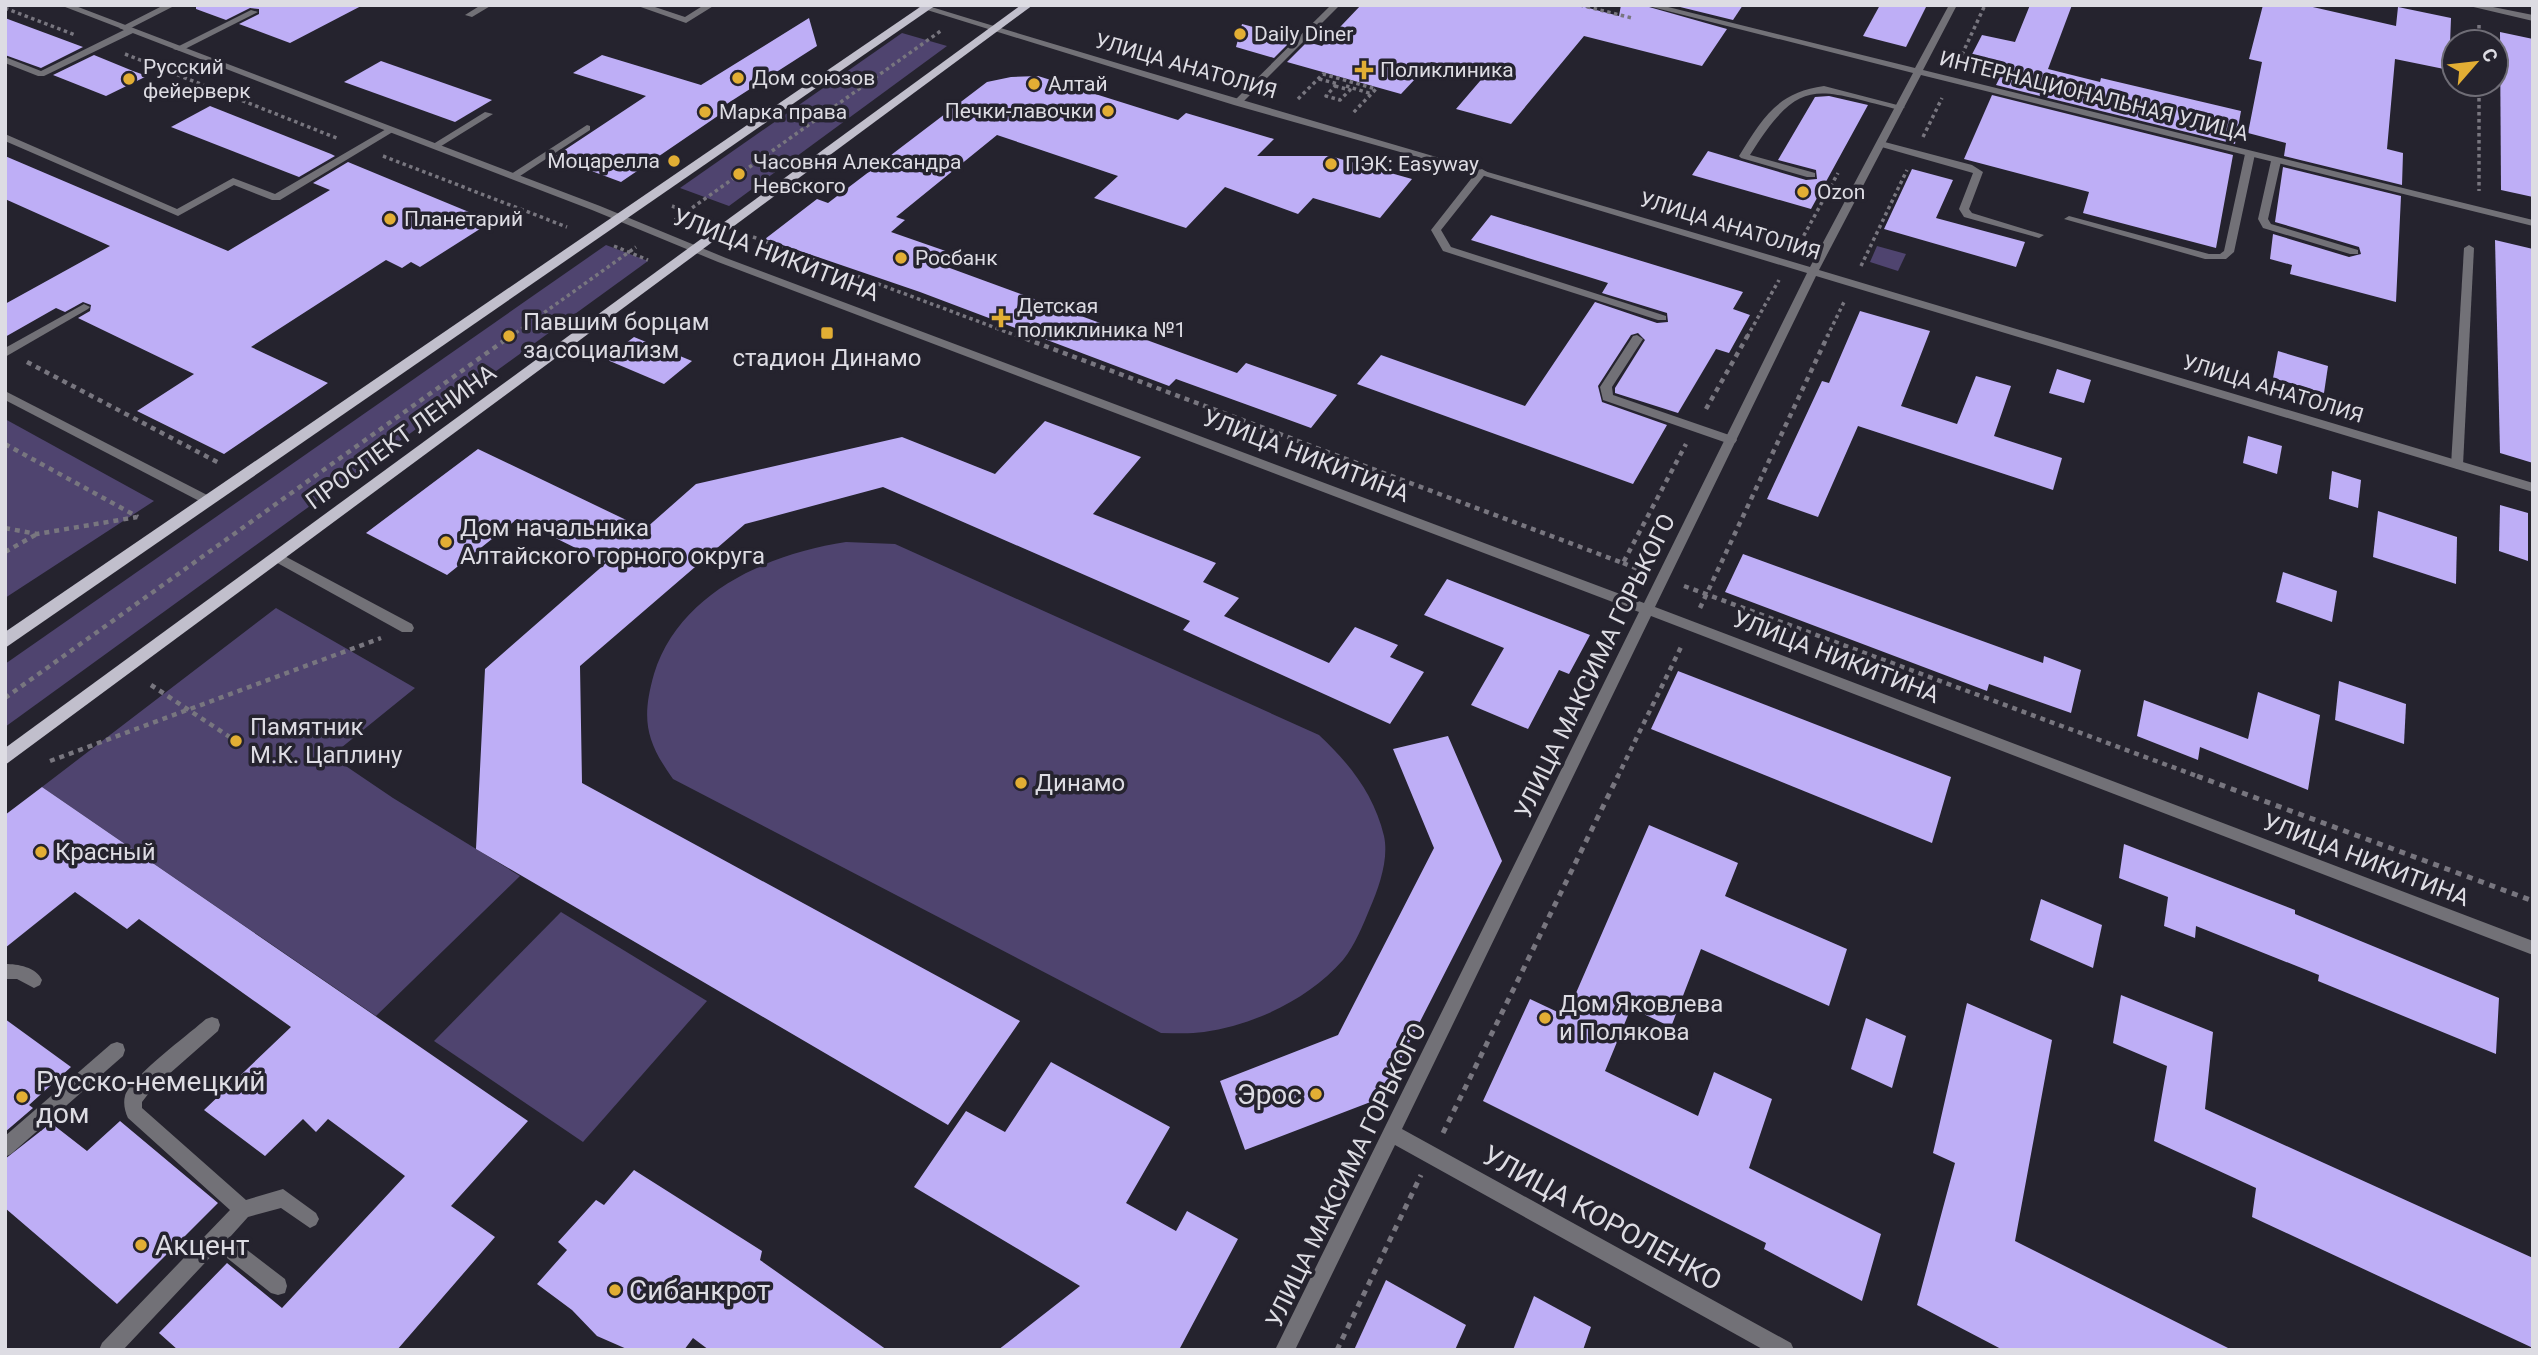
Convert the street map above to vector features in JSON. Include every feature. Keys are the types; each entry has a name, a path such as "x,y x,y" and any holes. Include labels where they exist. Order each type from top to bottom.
{"main road":[{"name":"ПРОСПЕКТ ЛЕНИНА","path":"5,758 1028,5"},
{"path":"5,641 622,219 924,6"}],"street":[{"name":"УЛИЦА НИКИТИНА","path":"64,5 513,176 695,250 1648,609 2533,948"},
{"path":"5,60 41,74 101,45 172,5"},
{"path":"469,15 488,5"},
{"path":"639,5 686,20 710,5"},
{"path":"1237,103 1336,5"},
{"name":"ИНТЕРНАЦИОНАЛЬНАЯ УЛИЦА","path":"1647,5 1673,8 1918,73 2533,222"},
{"name":"УЛИЦА МАКСИМА ГОРЬКОГО","path":"1285,1350 1813,271 1953,5"},
{"path":"2469,5 2533,18"},
{"name":"УЛИЦА АНАТОЛИЯ","path":"924,6 1237,103 1482,172 2533,488"},
{"path":"178,49 254,12"},
{"path":"1811,176 1744,156 1773,110 1813,89 1824,89 1900,107"},
{"path":"435,146 488,114"},
{"path":"513,176 587,128"},
{"path":"5,137 178,213 233,181 276,198 391,130"},
{"path":"1881,144 1978,172 1964,209 1968,215 2039,235"},
{"path":"2069,219 2209,257 2222,257 2229,252 2250,154"},
{"path":"2276,161 2263,219 2267,226 2279,232 2354,252"},
{"path":"1482,172 1436,230 1447,249 1662,318"},
{"path":"2457,465 2469,248"},
{"path":"6,352 84,307"},
{"path":"1637,339 1606,387 1607,397 1731,440"},
{"path":"5,395 209,501"},
{"path":"277,557 407,628"},
{"path":"5,971 19,972 34,980"},
{"path":"212,1025 146,1083 133,1099 134,1112 243,1210"},
{"path":"5,1148 117,1050"},
{"name":"УЛИЦА КОРОЛЕНКО","path":"1393,1134 1784,1350"},
{"path":"109,1350 243,1210 283,1199 310,1219"},
{"path":"217,1238 278,1286"}],"path":[{"path":"1957,66 1985,5"},
{"path":"5,8 568,227"},
{"path":"5,698 958,18"},
{"path":"2479,21 2479,28"},
{"path":"925,31 943,36"},
{"path":"1298,99 1323,74 1376,89 1352,114"},
{"path":"1319,79 1372,94"},
{"path":"1335,86 1344,87 1350,90 1340,100 1326,96 1335,86"},
{"path":"2479,98 2479,192"},
{"path":"671,206 703,218"},
{"path":"753,237 1623,563 1798,245"},
{"path":"610,244 651,261"},
{"path":"6,352 219,463"},
{"path":"5,444 138,517 37,534 5,552"},
{"path":"5,528 37,534"},
{"path":"1706,595 2533,901"},
{"path":"50,761 407,628"},
{"path":"151,685 236,741"},
{"path":"1337,1350 1410,1192 1432,1156"}],"shaded area":[{"path":"902,33 947,46 729,206 680,188"},
{"path":"606,245 648,261 5,727 5,664"},
{"path":"1877,246 1906,254 1898,271 1870,262"},
{"path":"5,419 154,501 5,598"},
{"name":"Динамо","path":"846,542 895,544 1319,735 1350,768 1367,793 1380,821 1385,845 1377,891 1358,935 1343,960 1314,987 1280,1008 1261,1016 1204,1032 1161,1033 673,779 657,753 647,717 654,674 666,646 683,621 705,600 730,582 757,568 786,556"},
{"path":"276,608 415,688 331,756 393,798 520,876 376,1016 42,787"},
{"path":"561,912 707,1001 583,1142 434,1041"}],"building":[{"path":"196,5 363,5 290,43 239,24 259,14 259,9 250,8 226,20 196,9"},
{"path":"1361,5 1577,5 1619,16 1621,5 1642,5 1727,29 1702,66 1584,36 1511,124 1456,109 1486,74 1431,62 1401,94 1287,62 1307,42 1322,46"},
{"path":"1672,5 1743,5 1733,20"},
{"path":"1880,5 1927,5 1906,47 1863,36"},
{"path":"2030,5 2072,5 2048,69 2100,82 2101,78 2241,111 2235,144 1996,85 2001,75 1966,66 1982,35 2015,42"},
{"path":"2263,5 2304,5 2396,26 2398,7 2451,18 2451,28 2440,28 2440,68 2395,59 2387,149 2403,153 2402,185 2284,156 2286,143 2248,133 2262,62 2249,59"},
{"path":"5,18 83,47 41,68 5,55"},
{"path":"809,18 817,46 722,107 728,109 621,182 554,157 646,96 573,73 602,55 701,85"},
{"path":"1242,24 1294,38 1274,58 1236,47"},
{"path":"2510,34 2533,39 2533,197 2501,190 2500,98 2510,98"},
{"path":"94,55 147,76 106,96 53,75"},
{"path":"381,61 492,100 455,122 344,82"},
{"path":"1038,76 1178,120 1186,113 1274,139 1257,156 1330,156 1412,179 1380,218 1313,198 1298,214 1225,187 1186,228 1094,198 1118,176 997,135 896,217 905,220 891,232 960,256 947,267 1237,373 1246,363 1337,395 1311,428 1176,379 1169,386 920,292 765,239 817,199 828,203 987,82 1011,77"},
{"path":"1992,95 2233,155 2216,248 2083,213 2089,192 1964,159"},
{"path":"1829,96 1868,105 1811,209 1692,175 1708,151 1806,180 1817,179 1816,170 1778,160 1815,97"},
{"path":"210,106 335,156 299,177 171,127"},
{"path":"5,156 228,251 330,190 313,183 348,162 481,217 473,223 483,227 420,267 411,262 402,268 386,260 251,347 328,383 224,454 137,411 194,374 78,318 90,311 91,305 83,302 65,312 56,308 5,337 5,304 110,246 5,199"},
{"path":"2283,167 2401,196 2396,302 2290,274 2292,265 2270,259 2273,234 2349,257 2361,254 2359,247 2275,222"},
{"path":"1912,169 1953,180 1936,218 2025,242 2016,267 1884,229"},
{"path":"1491,215 1743,292 1733,309 1750,315 1729,353 1716,349 1678,413 1615,393 1615,388 1645,340 1638,333 1631,335 1598,386 1602,402 1667,425 1633,484 1357,384 1381,355 1525,406 1595,302 1657,323 1668,322 1667,313 1602,293 1608,283 1471,240"},
{"path":"2495,240 2533,249 2533,463 2500,453"},
{"path":"1860,311 1930,331 1901,406 1957,424 1976,376 2011,386 1994,436 2062,458 2053,490 1858,426 1818,517 1767,499 1822,381 1829,383"},
{"path":"634,337 692,361 664,384 605,359"},
{"path":"2278,351 2328,366 2324,393 2273,378"},
{"path":"2057,369 2091,380 2084,403 2049,393"},
{"path":"1045,421 1141,457 1093,514 1216,563 1203,582 1239,598 1224,616 1329,663 1355,627 1398,645 1390,657 1424,672 1390,724 1183,630 1190,621 883,487 745,524 580,666 582,783 1020,1021 948,1125 476,849 485,669 606,563 517,519 447,575 366,533 478,449 645,529 696,484 902,437 995,474"},
{"path":"2248,436 2282,446 2277,474 2243,463"},
{"path":"2332,471 2361,480 2358,508 2329,499"},
{"path":"2500,505 2528,513 2528,561 2499,551"},
{"path":"2378,511 2457,537 2456,584 2373,557"},
{"path":"1743,554 2043,663 2044,656 2081,670 2071,713 1989,684 1987,691 1725,592"},
{"path":"2283,572 2337,591 2332,622 2276,602"},
{"path":"1447,579 1590,635 1569,674 1559,670 1528,729 1471,705 1504,648 1424,615"},
{"path":"1678,671 1951,777 1932,843 1651,729"},
{"path":"2339,681 2406,704 2404,744 2335,720"},
{"path":"2258,692 2320,715 2308,790 2200,747 2198,760 2137,736 2144,700 2248,739"},
{"path":"1448,736 1502,861 1381,1098 1245,1150 1220,1081 1338,1035 1434,848 1393,749"},
{"path":"42,787 528,1121 451,1206 495,1237 397,1350 178,1350 159,1333 227,1263 282,1308 405,1176 328,1119 316,1132 303,1119 265,1156 204,1110 291,1027 139,919 127,929 75,892 5,948 5,815"},
{"name":"Дом Яковлева и Полякова","path":"1649,825 1738,863 1725,896 1847,949 1829,1006 1701,949 1671,1027 1631,1008 1605,1071 1698,1116 1714,1072 1772,1099 1749,1168 1881,1234 1862,1301 1764,1249 1766,1243 1483,1101 1530,999 1566,1016"},
{"path":"2124,844 2295,910 2295,914 2499,998 2496,1054 2318,981 2319,975 2196,926 2195,938 2164,926 2168,897 2119,878"},
{"path":"2041,899 2102,925 2093,968 2030,940"},
{"path":"2121,995 2213,1032 2205,1109 2533,1258 2533,1348 2252,1217 2256,1188 2154,1141 2167,1066 2113,1043"},
{"path":"1967,1003 2052,1040 2015,1241 2232,1350 2003,1350 1917,1305 1955,1163 1933,1153"},
{"path":"1866,1018 1906,1036 1892,1088 1851,1069"},
{"name":"Русско-немецкий дом","path":"5,1019 71,1067 29,1105 33,1108 5,1132"},
{"path":"1051,1062 1170,1127 1126,1203 1176,1231 1187,1211 1238,1239 1179,1350 998,1350 1080,1286 914,1187 966,1111 1005,1132"},
{"path":"120,1121 218,1203 117,1304 5,1208 5,1159 51,1123 87,1151"},
{"path":"634,1170 762,1251 760,1260 887,1350 709,1350 693,1338 684,1350 629,1350 597,1336 572,1310 537,1284 567,1250 558,1242 596,1200 604,1205"},
{"path":"1386,1280 1466,1325 1455,1350 1354,1350"},
{"path":"1534,1296 1591,1327 1583,1350 1513,1350"}],"place":[{"name":"Daily Diner","path":"1240,34"},
{"name":"Поликлиника","path":"1364,70"},
{"name":"Дом союзов","path":"738,78"},
{"name":"Русский фейерверк","path":"129,79"},
{"name":"Алтай","path":"1034,84"},
{"name":"Печки-лавочки","path":"1108,111"},
{"name":"Марка права","path":"705,112"},
{"name":"Моцарелла","path":"674,161"},
{"name":"ПЭК: Easyway","path":"1331,164"},
{"name":"Часовня Александра Невского","path":"739,174"},
{"name":"Ozon","path":"1803,192"},
{"name":"Планетарий","path":"390,219"},
{"name":"Росбанк","path":"901,258"},
{"name":"Детская поликлиника №1","path":"1001,318"},
{"name":"стадион Динамо","path":"827,333"},
{"name":"Павшим борцам за социализм","path":"509,336"},
{"name":"Дом начальника Алтайского горного округа","path":"446,542"},
{"name":"Памятник М.К. Цаплину","path":"236,741"},
{"name":"Динамо","path":"1021,783"},
{"name":"Красный","path":"41,852"},
{"name":"Дом Яковлева и Полякова","path":"1545,1018"},
{"name":"Эрос","path":"1316,1094"},
{"name":"Русско-немецкий дом","path":"22,1097"},
{"name":"Акцент","path":"141,1245"},
{"name":"Сибанкрот","path":"615,1290"}]}
